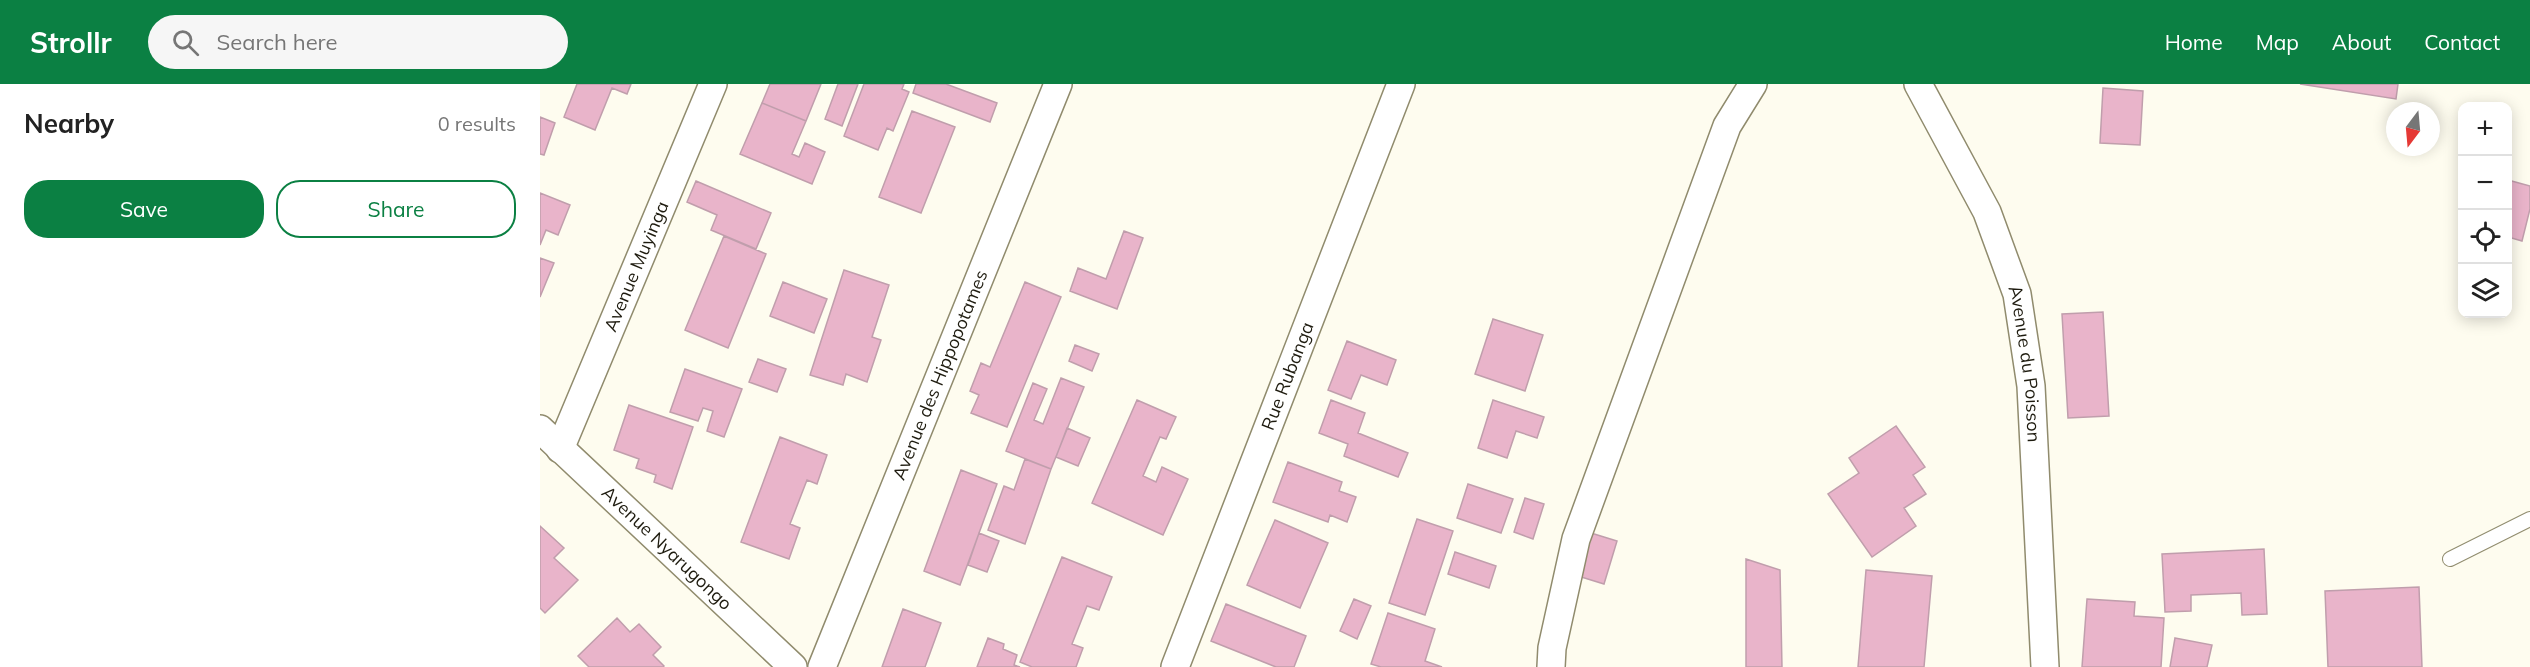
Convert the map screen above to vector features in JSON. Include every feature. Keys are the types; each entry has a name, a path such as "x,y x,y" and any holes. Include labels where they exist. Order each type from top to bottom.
{"street":[{"name":"Avenue Muyinga","path":"560,449 713,84"},
{"name":"Avenue des Hippopotames","path":"822,667 1058,84"},
{"name":"Rue Rubanga","path":"1175,667 1401,84"},
{"path":"1551,667 1552,648 1576,539 1727,126 1754,84"},
{"name":"Avenue du Poisson","path":"1918,84 1987,212 2017,294 2031,386 2045,667"},
{"name":"Avenue Nyarugongo","path":"540,429 793,667"}],"lane":[{"path":"2450,559 2530,519"}],"building":[{"path":"577,84 631,84 627,94 612,88 595,130 564,117"},
{"path":"770,84 821,84 806,121 762,103"},
{"path":"838,84 858,84 842,126 825,119"},
{"path":"864,84 904,84 902,89 909,92 893,131 887,128 878,150 844,136"},
{"path":"916,84 946,84 997,103 990,122 913,93"},
{"path":"2300,84 2398,84 2396,99"},
{"path":"2103,88 2143,91 2140,145 2100,143"},
{"path":"762,103 806,121 792,154 799,157 805,143 825,152 812,184 740,154"},
{"path":"912,111 955,127 921,213 879,197"},
{"path":"540,117 555,123 544,155 540,154"},
{"path":"696,181 771,213 756,249 711,230 717,215 687,202"},
{"path":"2512,181 2530,186 2530,209 2522,241 2512,238"},
{"path":"540,193 570,205 558,235 546,230 540,245"},
{"path":"1124,231 1143,238 1117,309 1070,291 1078,268 1106,279"},
{"path":"724,236 766,254 728,348 685,330"},
{"path":"540,258 554,263 540,297"},
{"path":"844,270 889,285 872,337 881,340 867,382 846,374 843,385 810,375"},
{"path":"783,282 827,299 814,333 770,316"},
{"path":"1025,282 1061,297 1007,427 971,413 979,395 970,391 981,363 990,367"},
{"path":"2103,312 2109,416 2068,418 2062,314"},
{"path":"1493,319 1543,335 1525,391 1475,374"},
{"path":"1347,341 1396,360 1387,385 1361,375 1351,399 1328,390"},
{"path":"1075,345 1099,354 1092,371 1069,361"},
{"path":"758,359 786,369 777,392 749,382"},
{"path":"685,369 742,389 724,437 707,431 713,411 703,408 698,421 670,412"},
{"path":"1061,378 1084,387 1051,469 1006,451 1033,383 1047,389 1034,420 1043,424"},
{"path":"1137,400 1176,417 1166,439 1160,437 1143,476 1156,482 1162,467 1188,479 1163,535 1092,503"},
{"path":"1331,400 1365,413 1358,433 1408,453 1398,477 1344,456 1348,444 1319,433"},
{"path":"1493,400 1544,417 1537,438 1516,431 1507,458 1478,448"},
{"path":"629,405 693,427 672,489 654,482 656,475 636,468 639,459 614,450"},
{"path":"1896,426 1925,467 1913,475 1926,494 1904,508 1916,526 1872,557 1828,494 1859,473 1849,458"},
{"path":"1067,428 1090,438 1078,466 1056,457"},
{"path":"780,437 827,455 817,484 807,480 790,524 800,528 789,559 741,542"},
{"path":"1025,459 1051,469 1025,544 988,530 1004,486 1014,490"},
{"path":"1288,462 1342,482 1339,491 1356,497 1347,522 1330,515 1328,522 1273,502"},
{"path":"961,470 997,484 960,585 924,571"},
{"path":"1468,484 1513,499 1501,533 1457,518"},
{"path":"1525,498 1544,504 1533,539 1514,532"},
{"path":"1417,519 1453,531 1425,615 1389,603"},
{"path":"1275,520 1328,543 1300,608 1247,585"},
{"path":"540,526 564,548 554,558 578,580 545,613 540,608"},
{"path":"979,533 999,541 987,572 968,565"},
{"path":"1591,533 1617,541 1604,584 1578,576"},
{"path":"2264,549 2267,614 2242,615 2241,593 2191,595 2191,611 2165,612 2162,554"},
{"path":"1455,552 1496,566 1489,588 1448,574"},
{"path":"1062,557 1112,577 1099,610 1087,606 1072,644 1083,648 1076,667 1032,667 1020,662"},
{"path":"1746,559 1780,570 1782,667 1746,667"},
{"path":"1866,570 1932,576 1924,667 1858,667"},
{"path":"2419,587 2422,667 2328,667 2325,591"},
{"path":"1354,599 1371,606 1357,639 1340,631"},
{"path":"2087,599 2135,602 2134,616 2164,618 2161,667 2082,667"},
{"path":"1226,604 1306,636 1294,667 1276,667 1211,641"},
{"path":"903,609 941,623 925,667 882,667"},
{"path":"1388,613 1435,629 1425,661 1442,667 1381,667 1371,664"},
{"path":"617,618 630,632 639,624 661,647 653,655 663,667 589,667 578,656"},
{"path":"988,638 1004,644 1003,649 1017,655 1014,665 1020,667 977,667"},
{"path":"2175,638 2212,645 2207,667 2170,667"}]}
